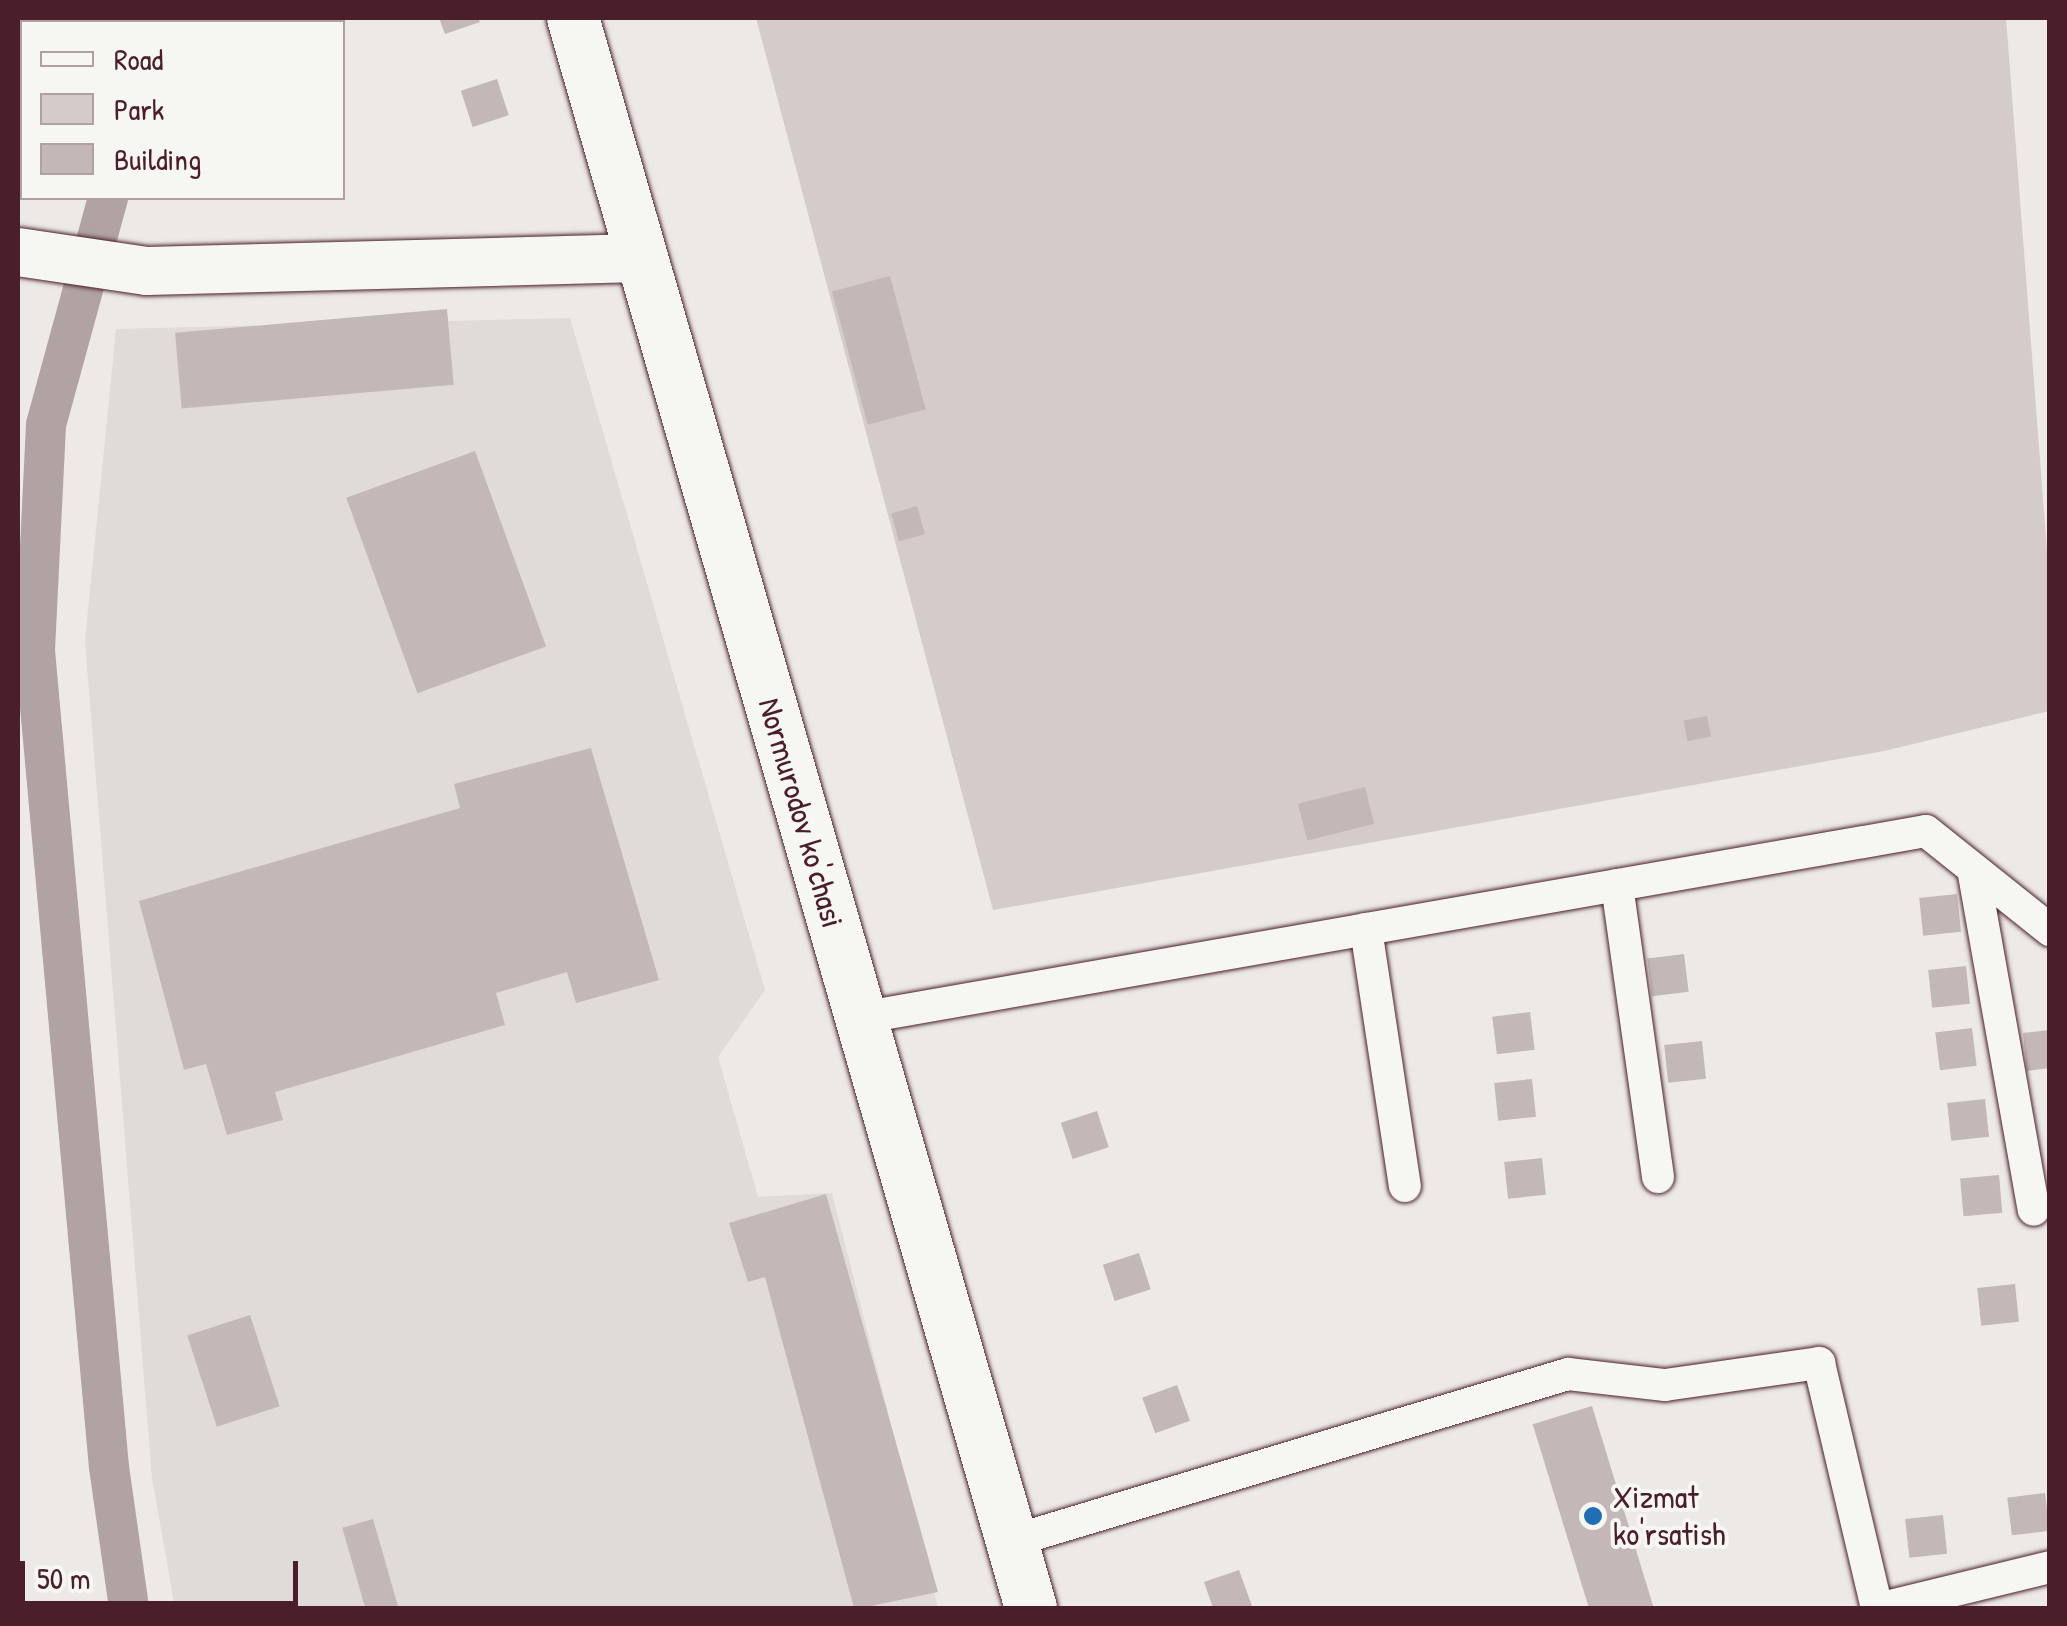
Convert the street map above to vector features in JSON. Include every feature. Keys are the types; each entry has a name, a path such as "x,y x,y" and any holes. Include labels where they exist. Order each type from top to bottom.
{"main road":[{"name":"Normurodov ko'chasi","path":"573,18 1031,1608"},
{"path":"24,252 148,271 640,258"}],"street":[{"path":"860,1018 1926,831 2050,930"},
{"path":"1973,868 2034,1210"},
{"path":"1617,885 1658,1176"},
{"path":"1366,929 1404,1186"},
{"path":"1012,1541 1568,1374 1664,1385 1818,1363 1879,1608 2050,1567"}],"shaded area":[{"path":"570,318 765,990 718,1057 758,1197 832,1193 938,1608 175,1608 152,1478 85,641 116,329"}],"green space":[{"path":"756,18 2006,18 2049,577 2049,711 1884,751 993,910"}],"building":[{"path":"439,18 478,18 480,22 445,34"},
{"path":"497,79 509,115 473,127 461,91"},
{"path":"890,276 926,409 868,425 832,292"},
{"path":"447,309 454,385 182,409 175,333"},
{"path":"475,451 546,646 417,693 346,498"},
{"path":"917,506 925,534 899,541 891,513"},
{"path":"1707,716 1711,737 1687,741 1683,721"},
{"path":"591,748 659,980 576,1003 567,972 496,993 505,1025 275,1092 283,1120 227,1135 206,1064 184,1070 139,901 460,808 454,784"},
{"path":"1365,787 1374,824 1307,841 1298,804"},
{"path":"1957,894 1961,932 1923,936 1919,898"},
{"path":"1684,954 1689,992 1652,996 1647,959"},
{"path":"1966,966 1970,1004 1932,1008 1928,970"},
{"path":"1530,1012 1535,1050 1497,1054 1492,1017"},
{"path":"1972,1028 1977,1066 1940,1070 1935,1033"},
{"path":"2050,1030 2050,1068 2027,1071 2023,1033"},
{"path":"1702,1041 1706,1079 1668,1083 1664,1045"},
{"path":"1532,1079 1536,1117 1498,1121 1494,1083"},
{"path":"1985,1099 1989,1137 1951,1141 1947,1103"},
{"path":"1097,1111 1109,1147 1073,1159 1061,1123"},
{"path":"1542,1158 1546,1195 1508,1199 1504,1162"},
{"path":"1999,1175 2002,1213 1963,1216 1960,1178"},
{"path":"826,1194 938,1592 861,1608 854,1608 765,1277 748,1282 729,1223"},
{"path":"1139,1253 1151,1289 1115,1301 1103,1265"},
{"path":"2015,1284 2019,1322 1981,1326 1977,1288"},
{"path":"250,1315 280,1406 217,1427 187,1335"},
{"path":"1177,1385 1190,1421 1155,1433 1142,1398"},
{"name":"Xizmat ko'rsatish","path":"1592,1406 1654,1608 1589,1608 1533,1424"},
{"path":"2045,1493 2050,1531 2012,1535 2007,1498"},
{"path":"1943,1515 1947,1554 1909,1558 1905,1519"},
{"path":"373,1519 398,1607 365,1608 342,1528"},
{"path":"1239,1570 1252,1606 1213,1608 1204,1582"}],"waterway":[{"path":"107,200 46,425 35,651 109,1467 129,1608"}],"place":[{"name":"Xizmat ko'rsatish","path":"1593,1516"}]}
